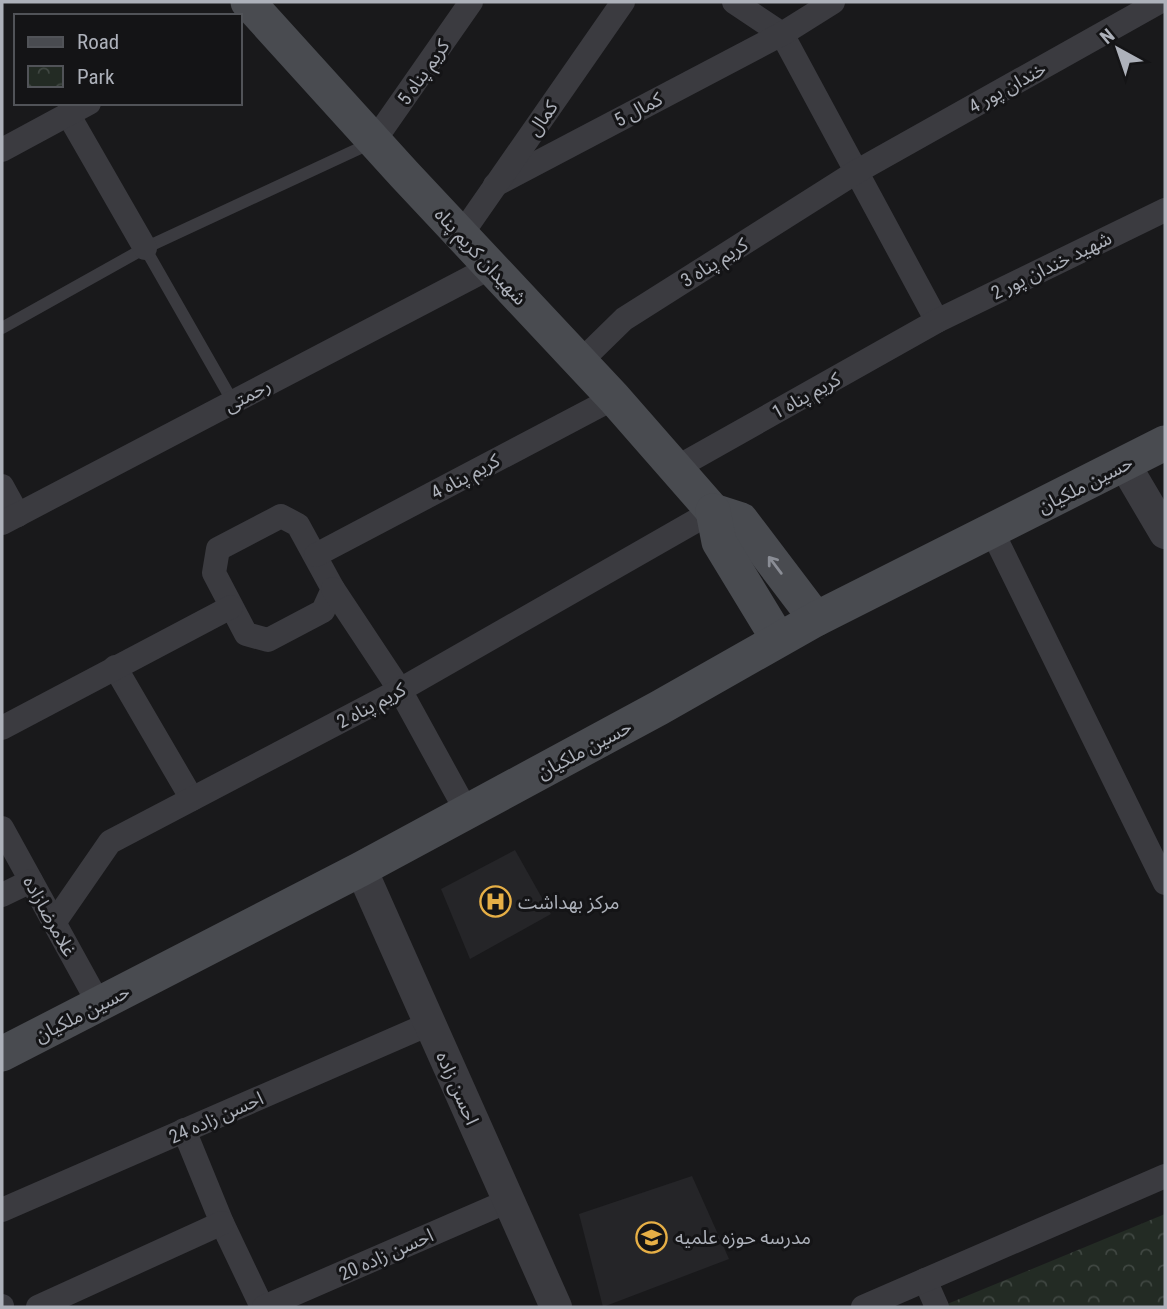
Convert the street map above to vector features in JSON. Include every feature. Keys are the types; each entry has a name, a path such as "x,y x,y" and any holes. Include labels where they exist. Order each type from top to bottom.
{"main road":[{"name":"شهیدان کریم پناه","path":"252,9 614,398 713,511"},
{"name":"حسین ملکیان","path":"2,1054 467,812 816,619 1165,443"},
{"path":"778,639 719,542 713,511 741,520 816,619"}],"street":[{"name":"کریم پناه 5","path":"374,141 471,2"},
{"name":"کمال","path":"461,235 623,2"},
{"path":"734,2 782,34 937,321"},
{"name":"کمال 5","path":"495,185 782,34 833,2"},
{"name":"خندان پور 4","path":"856,172 1159,2"},
{"path":"2,150 79,109 145,248"},
{"name":"کریم پناه 3","path":"580,362 624,319 856,172"},
{"name":"شهید خندان پور 2","path":"937,321 1165,210"},
{"name":"رحمتی","path":"10,519 491,267"},
{"name":"کریم پناه 1","path":"676,468 937,321"},
{"name":"کریم پناه 4","path":"316,555 614,398"},
{"path":"1125,465 1162,522"},
{"path":"2,486 10,519"},
{"name":"کریم پناه 2","path":"54,923 110,842 400,690 713,511"},
{"path":"333,589 323,611 268,640 246,634 214,573 218,549 281,516 298,525 333,589 400,690 467,812"},
{"path":"992,531 1165,883"},
{"path":"2,728 231,607"},
{"path":"115,667 192,799"},
{"name":"غلامرضازاده","path":"2,828 99,1004"},
{"name":"احسن زاده","path":"360,869 552,1306"},
{"path":"2,895 31,881"},
{"name":"احسن زاده 24","path":"2,1210 429,1024"},
{"path":"184,1130 222,1223 263,1307"},
{"path":"863,1307 1165,1176"},
{"name":"احسن زاده 20","path":"263,1307 508,1201"},
{"path":"38,1307 222,1223"},
{"path":"925,1280 937,1307"}],"lane":[{"path":"2,328 145,248 374,141"},
{"path":"145,248 233,402"}],"shaded area":[{"name":"مرکز بهداشت","path":"515,850 551,914 470,959 441,889"},
{"name":"مدرسه حوزه علمیه","path":"692,1176 729,1259 603,1307 579,1214"}],"green space":[{"path":"1165,1214 1165,1307 940,1307"}],"place":[{"name":"مرکز بهداشت","path":"495,902"},
{"name":"مدرسه حوزه علمیه","path":"652,1237"}]}
